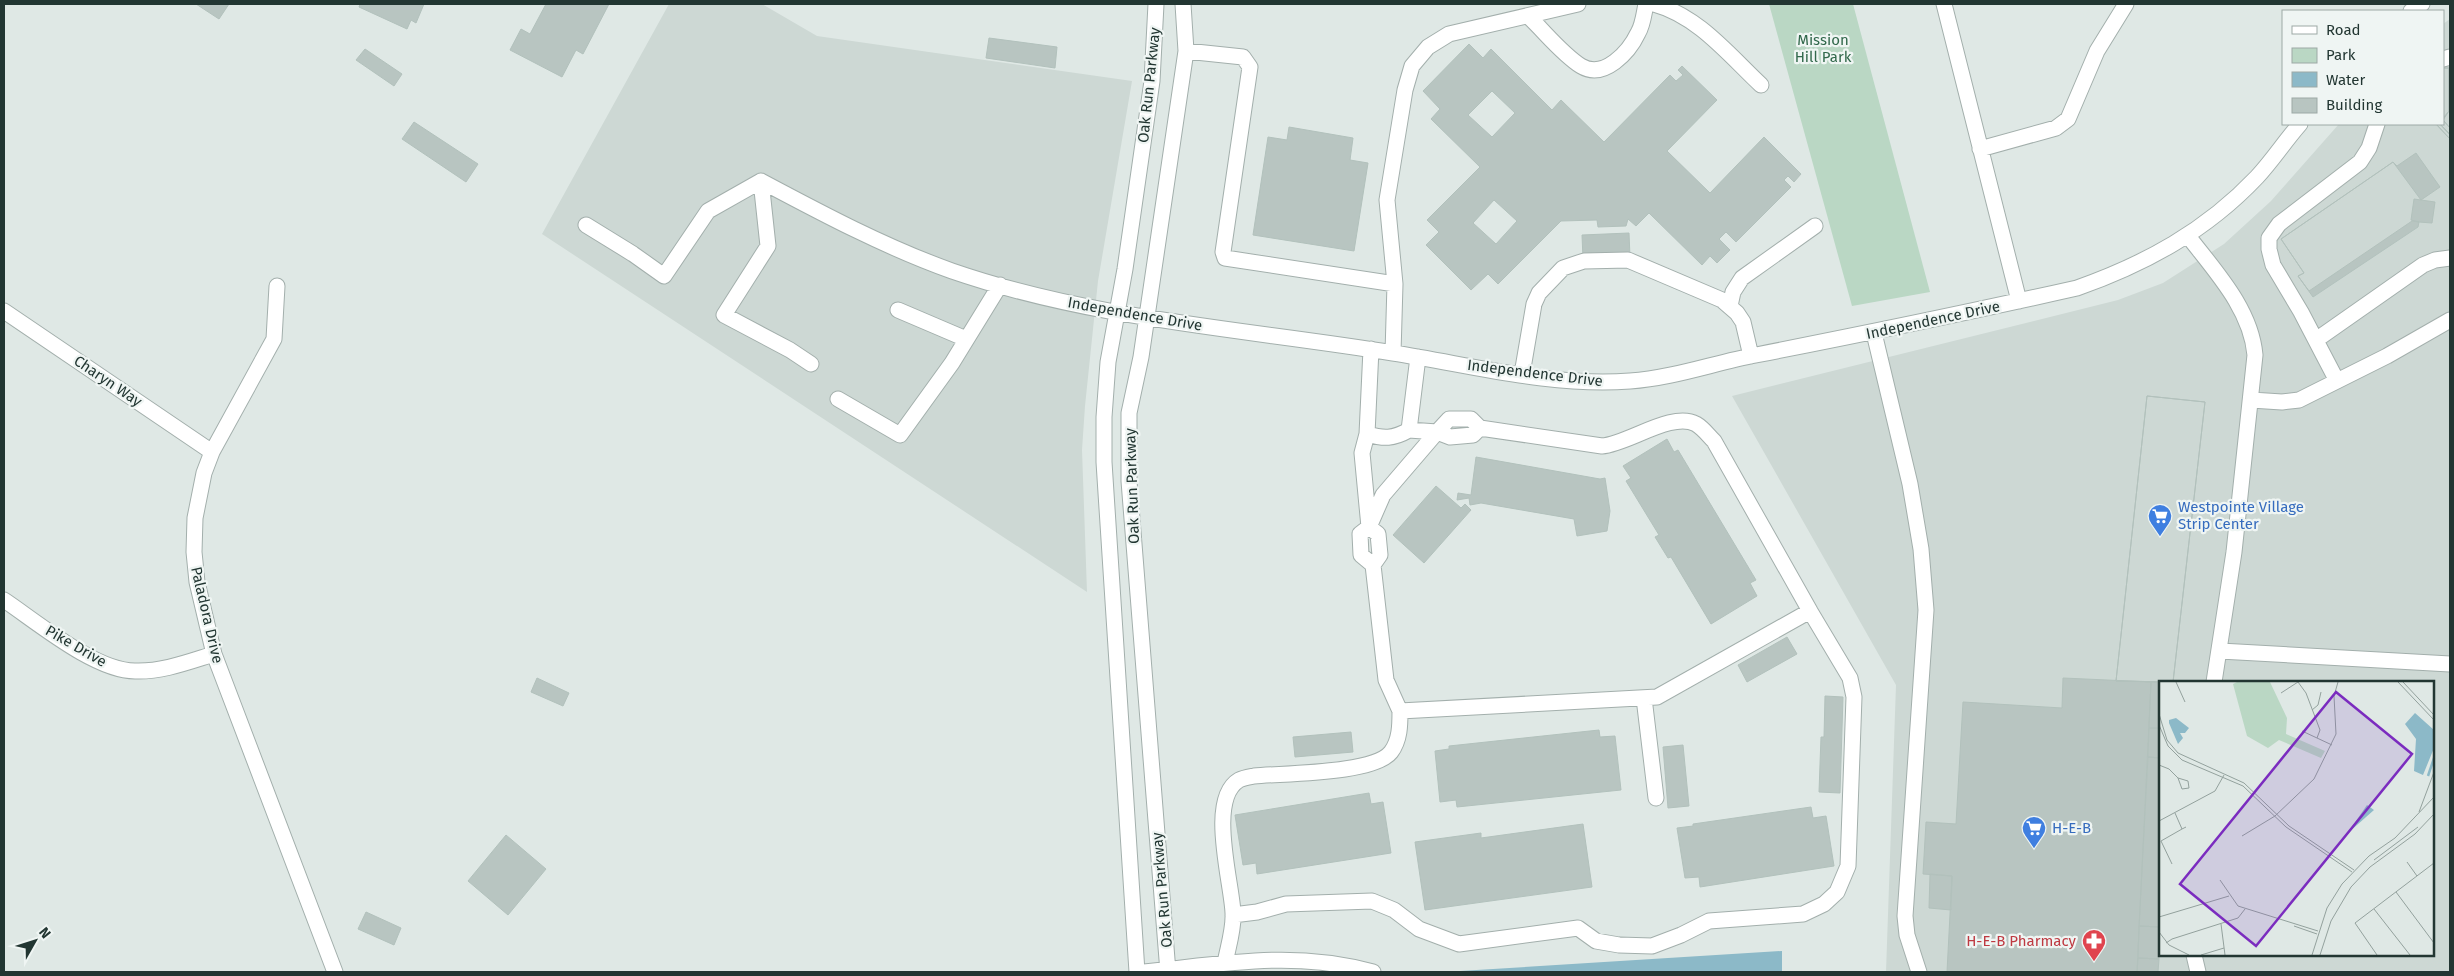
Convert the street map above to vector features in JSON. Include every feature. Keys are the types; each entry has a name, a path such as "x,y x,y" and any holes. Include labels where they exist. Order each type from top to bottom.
{"street":[{"name":"Oak Run Parkway","path":"1137,972 1104,462 1104,417 1108,362 1152,81 1156,4"},
{"name":"Oak Run Parkway","path":"1168,971 1129,481 1129,413 1142,357 1186,51 1183,4"},
{"path":"1393,352 1394,284 1387,200 1405,90 1412,66 1428,47 1449,34 1578,4"},
{"path":"1528,16 1574,60 1583,67 1593,70 1604,68 1614,63 1630,48 1639,31 1646,4"},
{"path":"1654,4 1674,10 1696,23 1761,85"},
{"path":"1944,4 2019,301"},
{"path":"1980,149 2056,128 2068,119 2097,52 2126,4"},
{"path":"1186,51 1243,57 1250,68 1223,252 1225,258 1394,284"},
{"name":"Independence Drive","path":"761,181 902,253 1000,285 1117,313 1393,352 1522,374 1587,382 1631,381 1652,379 1751,356 1874,333 2077,288 2104,278 2159,254 2216,216 2258,176 2299,125"},
{"path":"2337,381 2273,265 2269,249 2269,238 2278,224 2360,162 2369,148 2377,125"},
{"path":"586,225 634,254 664,276 708,211 761,181 768,246 724,315 790,350 811,364"},
{"path":"1730,306 1733,292 1742,278 1815,226"},
{"path":"2188,236 2232,295 2249,327 2255,355 2234,552 2214,681"},
{"path":"2316,340 2422,265 2435,260 2450,258"},
{"path":"1522,374 1539,293 1563,268 1584,260 1628,260 1712,296 1730,306 1743,322 1751,356"},
{"path":"838,399 900,435 952,364 1000,285"},
{"name":"Paladora Drive","path":"276,286 274,339 212,452 198,496 194,552 197,582 214,654 336,972"},
{"path":"898,310 966,339"},
{"name":"Charyn Way","path":"4,311 212,452"},
{"path":"2251,400 2282,402 2299,400 2387,356 2450,320"},
{"path":"1874,333 1910,484 1921,549 1925,590 1926,634 1905,916 1907,935 1919,972"},
{"path":"1225,963 1233,916 1222,829 1224,806 1230,790 1238,781 1254,776 1363,768 1383,760 1396,745 1399,733 1400,711 1386,680 1373,565 1380,555 1378,534 1369,527 1362,453 1367,434 1371,349"},
{"path":"1409,430 1418,357"},
{"path":"1233,916 1286,904 1372,901 1394,910 1419,929 1459,944 1578,928 1596,941 1619,946 1652,946 1681,935 1709,921 1804,914 1824,904 1837,892 1848,866 1854,697 1850,678 1810,612 1714,441 1698,425 1690,422 1655,426 1621,442 1602,446 1480,428 1473,435 1450,437 1437,432 1409,430 1396,438 1383,438 1367,434"},
{"path":"1369,527 1383,495 1437,432"},
{"name":"Pike Drive","path":"4,600 70,645 103,664 133,671 162,670 214,654"},
{"path":"1400,711 1657,697 1810,612"},
{"path":"2220,651 2450,664"},
{"path":"1644,698 1656,798"},
{"path":"2194,956 2198,972"},
{"path":"1144,972 1168,971 1274,958 1345,965 1373,972"}],"shaded area":[{"path":"669,4 762,4 817,36 1132,81 1098,281 1085,406 1082,450 1087,592 542,234"},
{"path":"2450,19 2450,972 1886,972 1896,685 1732,396 2118,300 2163,283 2224,244 2271,201 2338,125 2444,125 2444,23"}],"green space":[{"name":"Mission Hill Park","path":"1769,4 1853,4 1930,292 1852,306"}],"water":[{"path":"1782,951 1782,972 1460,972 1460,971"}],"building":[{"path":"196,4 229,4 219,19"},
{"path":"360,4 424,4 416,23 411,20 407,29 359,7"},
{"path":"546,4 609,4 583,54 576,50 562,77 510,50 521,29 530,34"},
{"path":"989,38 1057,47 1055,68 986,58"},
{"path":"1469,44 1483,58 1491,49 1552,110 1561,100 1604,142 1670,75 1676,81 1683,75 1678,70 1682,66 1717,100 1667,151 1710,193 1764,137 1801,174 1794,182 1788,176 1784,180 1791,187 1736,242 1726,232 1719,239 1730,250 1717,263 1710,256 1702,265 1649,213 1636,226 1628,219 1626,226 1598,227 1597,220 1561,221 1498,284 1488,274 1471,290 1426,245 1439,232 1427,220 1480,167 1431,119 1440,109 1423,91","holes":["1492,91 1515,113 1492,137 1468,115","1494,200 1517,221 1496,244 1473,223"]},
{"path":"365,49 402,74 394,86 356,60"},
{"path":"2444,68 2450,68 2450,134 2441,125 2444,125"},
{"path":"2444,68 2449,68 2449,111 2444,117"},
{"path":"2450,68 2450,128 2444,121 2449,111"},
{"path":"2444,121 2450,128 2450,134 2441,125 2444,125"},
{"path":"414,122 478,164 466,182 402,139"},
{"path":"2437,125 2441,125 2450,135 2450,139"},
{"path":"2437,125 2441,125 2450,135 2450,139"},
{"path":"1289,127 1353,138 1350,160 1368,163 1354,251 1253,235 1268,137 1287,140"},
{"path":"2416,153 2440,187 2421,200 2435,202 2432,223 2419,222 2418,227 2313,297 2298,276 2304,273 2281,239 2393,162 2397,166"},
{"path":"2393,162 2421,200 2414,199 2411,220 2419,222 2412,221 2309,291 2298,276 2304,273 2281,239"},
{"path":"1629,233 1630,257 1583,259 1582,235"},
{"name":"Westpointe Village Strip Center","path":"2147,396 2205,402 2173,681 2116,681"},
{"name":"Westpointe Village Strip Center","path":"2147,396 2205,402 2173,681 2116,681"},
{"path":"1667,439 1674,452 1678,450 1756,580 1750,583 1757,596 1711,624 1671,557 1668,558 1655,537 1659,535 1626,481 1631,478 1623,466"},
{"path":"1476,457 1600,479 1605,478 1610,511 1607,531 1577,536 1574,519 1481,503 1470,505 1469,498 1457,500 1458,493 1471,495"},
{"path":"1436,486 1461,508 1465,504 1471,510 1424,563 1393,535"},
{"path":"1787,637 1797,654 1747,682 1738,665"},
{"path":"537,678 569,693 563,706 531,692"},
{"name":"H-E-B","path":"2063,678 2151,682 2137,972 1947,972 1952,876 1923,874 1926,822 1956,824 1963,702 2062,708"},
{"path":"2151,682 2159,683 2159,728 2149,728"},
{"path":"1825,696 1843,697 1840,793 1819,792 1821,737 1824,737"},
{"path":"2149,728 2159,728 2159,758 2148,757"},
{"path":"1599,730 1600,737 1615,736 1621,790 1457,807 1456,800 1440,802 1435,751 1449,749 1449,746"},
{"path":"1351,732 1353,752 1295,757 1293,737"},
{"path":"1683,745 1689,806 1668,808 1663,747"},
{"path":"2148,757 2159,758 2159,927 2139,926"},
{"path":"1369,793 1371,804 1383,802 1391,853 1257,874 1256,863 1243,865 1235,815"},
{"path":"1811,807 1813,818 1826,816 1834,866 1700,887 1699,877 1685,878 1677,828"},
{"path":"1583,824 1592,887 1425,910 1415,842 1481,833 1481,838"},
{"path":"506,835 546,869 508,915 468,881"},
{"path":"1930,874 1952,876 1951,910 1929,908"},
{"path":"366,912 401,928 394,945 358,929"},
{"path":"2139,926 2159,927 2159,959 2138,958"},
{"path":"2138,958 2159,959 2158,972 2137,972"}],"place":[{"name":"Westpointe Village Strip Center","path":"2160,537"},
{"name":"H-E-B","path":"2034,849"},
{"name":"H-E-B Pharmacy","path":"2094,962"}]}
